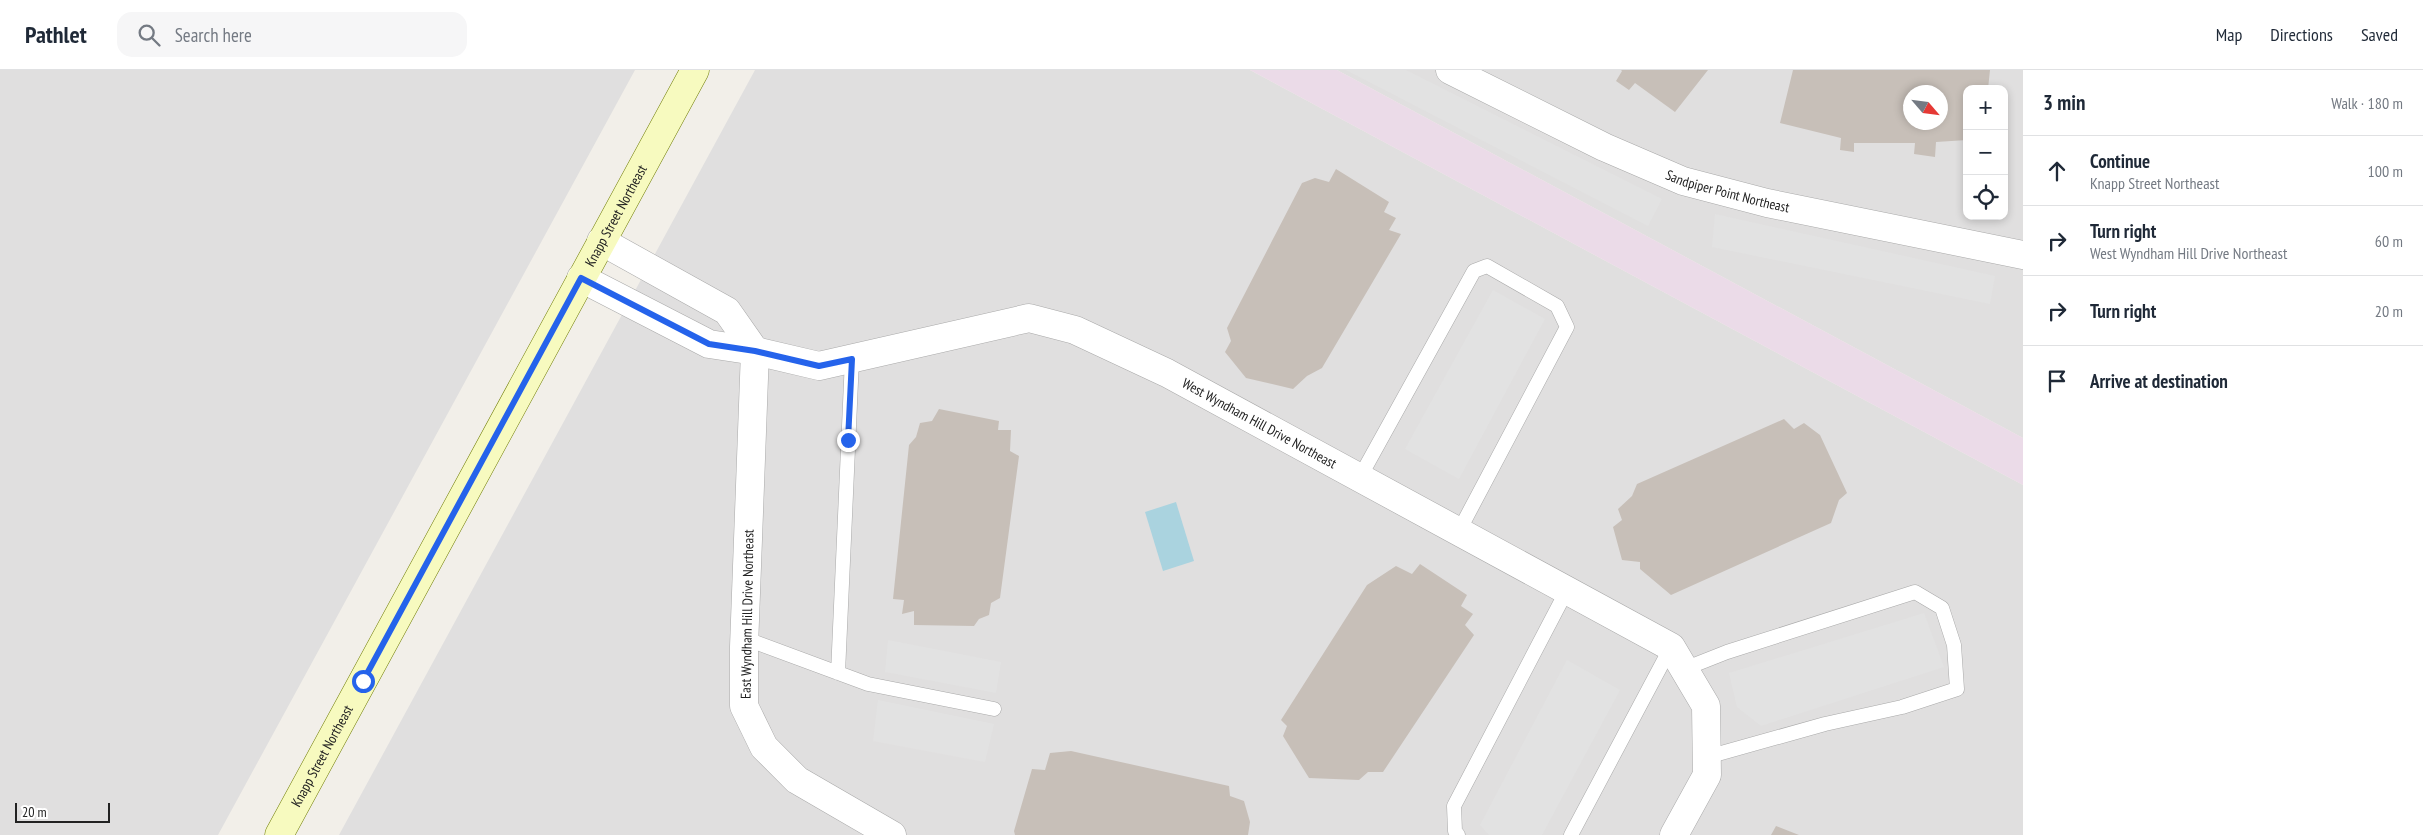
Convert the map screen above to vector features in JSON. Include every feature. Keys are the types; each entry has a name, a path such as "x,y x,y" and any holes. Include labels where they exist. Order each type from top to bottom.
{"main road":[{"name":"Knapp Street Northeast","path":"279,835 694,70"}],"street":[{"name":"Sandpiper Point Northeast","path":"1450,70 1604,147 1683,181 1767,203 2023,255"},
{"path":"601,241 727,311 755,351"},
{"name":"West Wyndham Hill Drive Northeast","path":"581,278 709,344 755,351 819,366 1029,318 1074,330 1167,373 1360,477 1567,590 1678,658"},
{"name":"East Wyndham Hill Drive Northeast","path":"755,351 744,638 744,706 764,747 797,780 892,835"},
{"path":"1674,835 1707,774 1706,706 1678,658"}],"lane":[{"path":"1360,477 1474,271 1487,266 1557,306 1567,327 1459,531"},
{"path":"838,673 852,359"},
{"path":"1458,835 1455,831 1454,806 1567,590"},
{"path":"1570,835 1678,658 1727,652 1915,592 1942,608 1954,645 1957,689 1902,707 1825,724 1707,757"},
{"path":"744,638 868,684 994,709"}],"shaded area":[{"path":"0,70 635,70 218,835 0,835"},
{"path":"755,70 1250,70 2023,485 2023,835 339,835"},
{"path":"1250,70 1337,70 2023,438 2023,485"},
{"path":"1337,70 2023,70 2023,438"},
{"path":"1346,70 1406,70 1662,199 1648,226"},
{"path":"1715,214 1995,276 1990,304 1712,247"},
{"path":"1493,290 1545,319 1459,479 1405,449"},
{"path":"1924,613 1944,667 1761,726 1737,707 1729,673"},
{"path":"888,640 1001,662 996,693 885,672"},
{"path":"1567,660 1620,690 1542,835 1489,835 1480,825"},
{"path":"878,700 994,724 985,762 873,741"}],"water":[{"path":"1176,502 1194,561 1163,571 1145,512"}],"building":[{"path":"1621,70 1708,70 1675,112 1635,83 1629,90 1616,81"},
{"path":"1793,70 1990,70 1988,85 1963,85 1963,140 1936,142 1935,157 1914,154 1915,143 1854,143 1854,152 1840,150 1841,138 1780,123"},
{"path":"1336,169 1389,202 1384,212 1396,218 1389,230 1401,234 1322,368 1307,376 1293,389 1246,378 1225,352 1231,341 1227,328 1302,183 1315,178 1329,182"},
{"path":"939,409 999,421 998,430 1011,430 1010,451 1019,456 1000,598 991,603 989,615 979,619 974,626 914,625 914,611 902,614 904,600 893,599 909,445 916,437 920,423 932,421"},
{"path":"1784,419 1794,429 1804,423 1820,435 1847,493 1839,500 1831,523 1671,595 1640,569 1640,562 1622,560 1613,527 1622,520 1618,509 1632,496 1637,484"},
{"path":"1420,564 1467,595 1461,606 1473,614 1465,625 1474,635 1383,772 1368,772 1359,780 1309,778 1283,736 1287,726 1281,720 1367,585 1396,566 1412,574"},
{"path":"1071,751 1229,786 1230,796 1244,801 1250,822 1248,835 1015,835 1014,831 1032,769 1045,770 1050,753"},
{"path":"1776,826 1799,835 1771,835"}],"route":[{"path":"363,681 581,278 709,344 755,351 819,366 852,359 848,440"}]}
